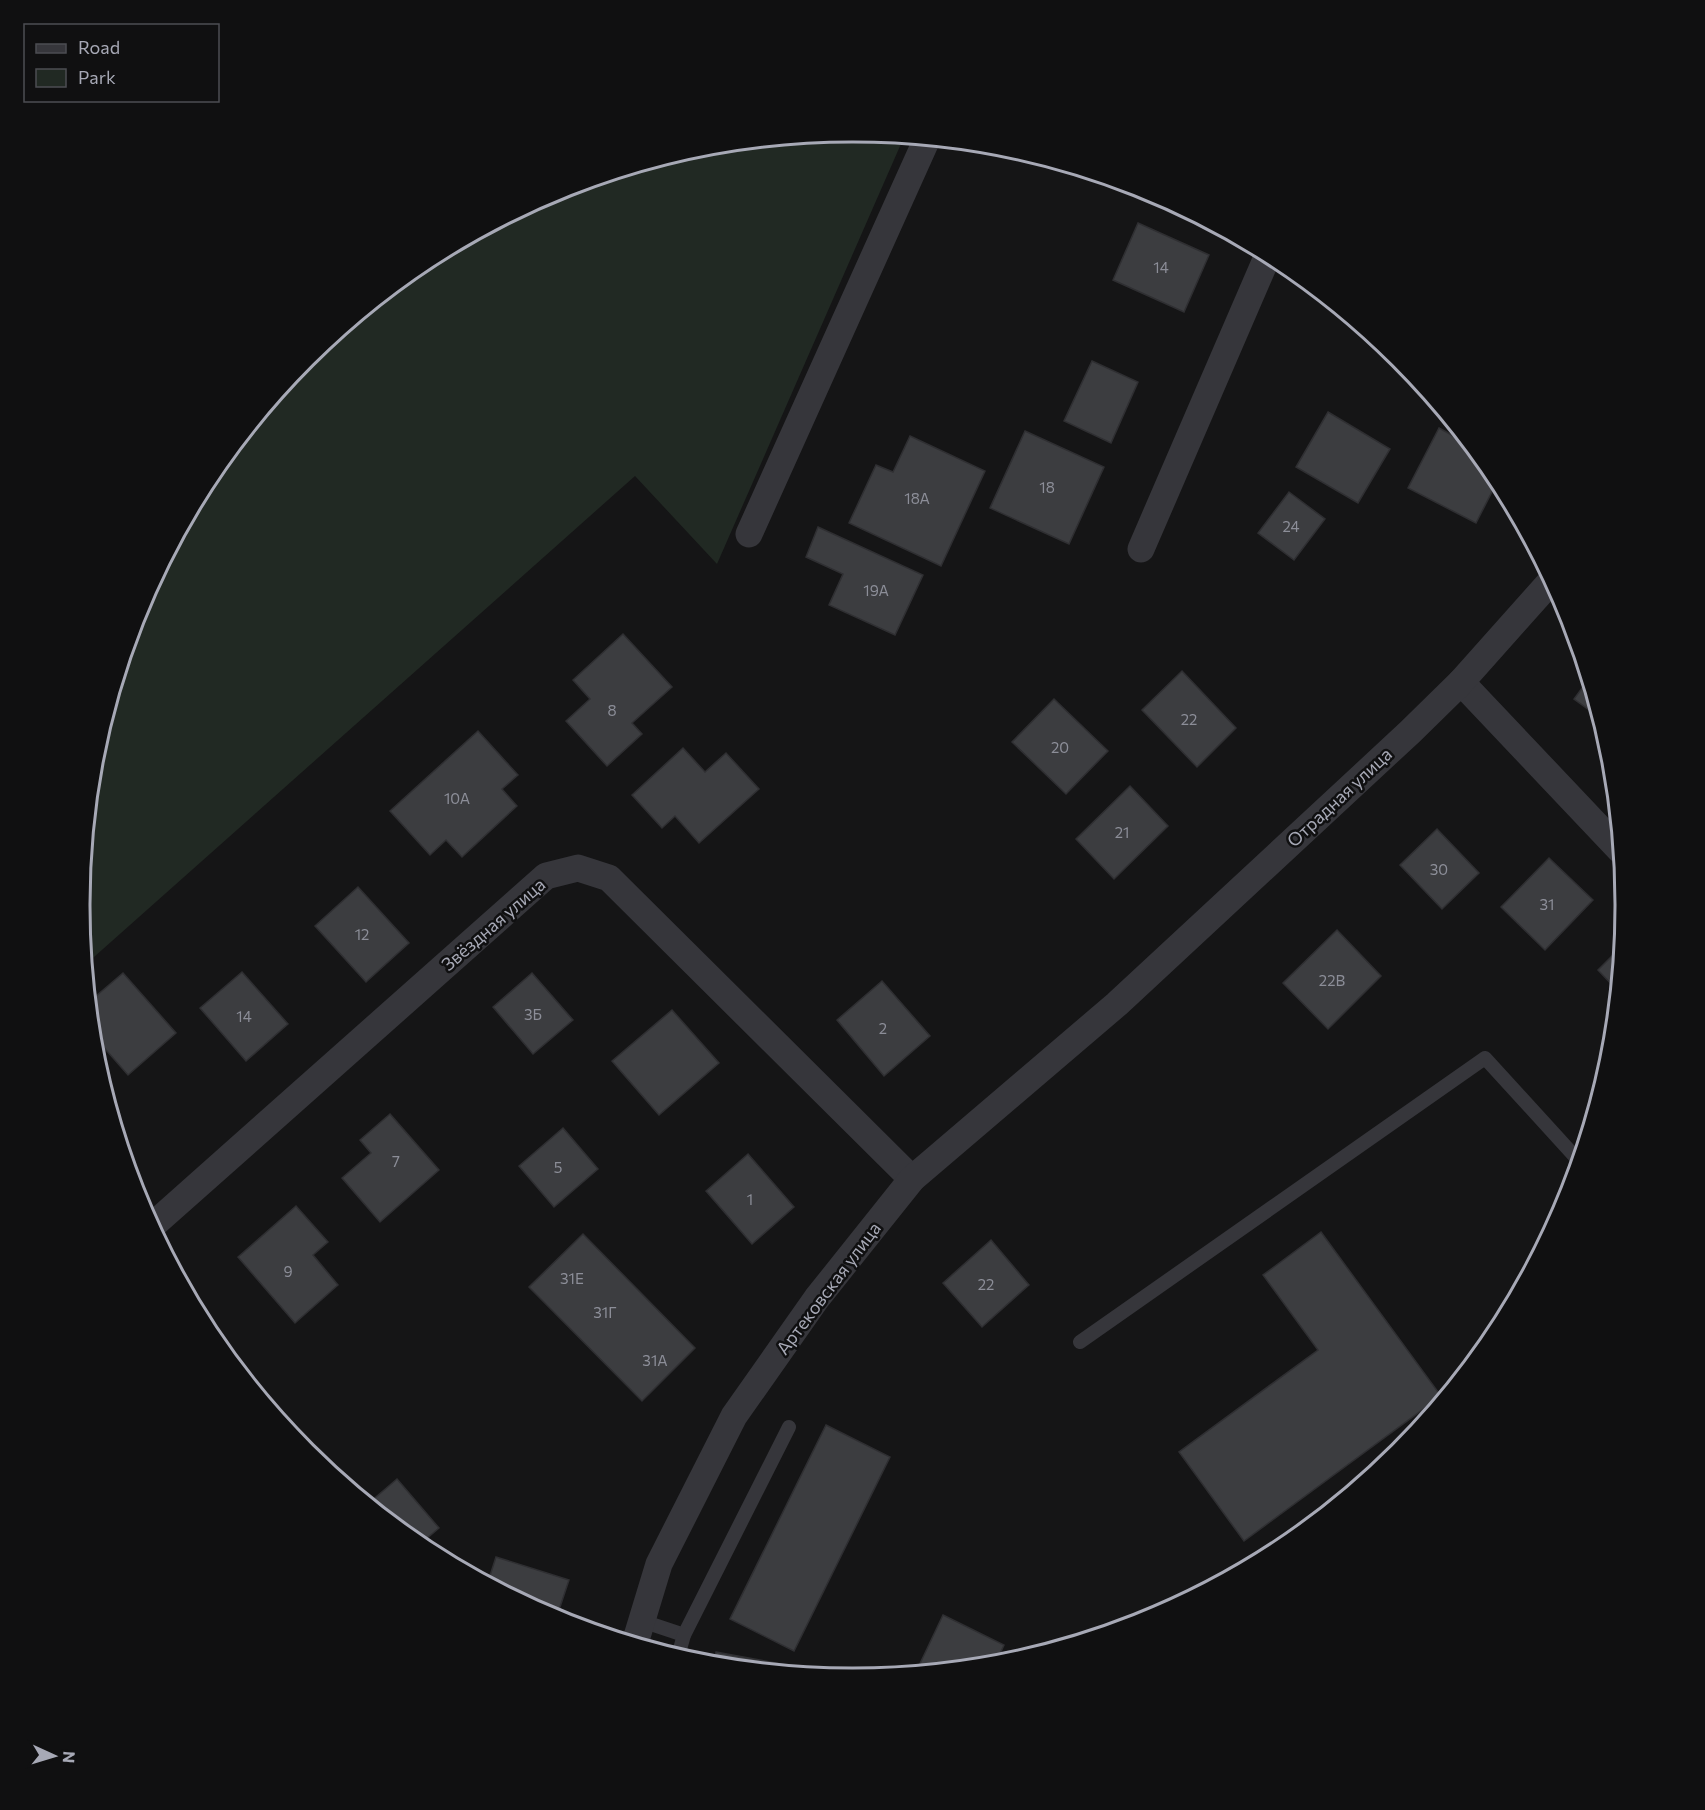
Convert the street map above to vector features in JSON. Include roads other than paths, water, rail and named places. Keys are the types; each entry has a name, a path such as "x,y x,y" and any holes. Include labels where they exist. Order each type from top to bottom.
{"street":[{"path":"749,534 924,146"},
{"path":"1141,549 1264,264"},
{"name":"Отрадная улица","path":"1118,1004 1461,682 1545,588"},
{"path":"1461,682 1612,841"},
{"name":"Звёздная улица","path":"159,1220 546,876 578,868 609,878 912,1179"},
{"name":"Артековская улица","path":"638,1632 659,1564 734,1416 817,1298 912,1179 1118,1004"}],"lane":[{"path":"1080,1342 1485,1058 1573,1155"},
{"path":"680,1648 684,1635 789,1427"},
{"path":"638,1632 684,1635"}]}
